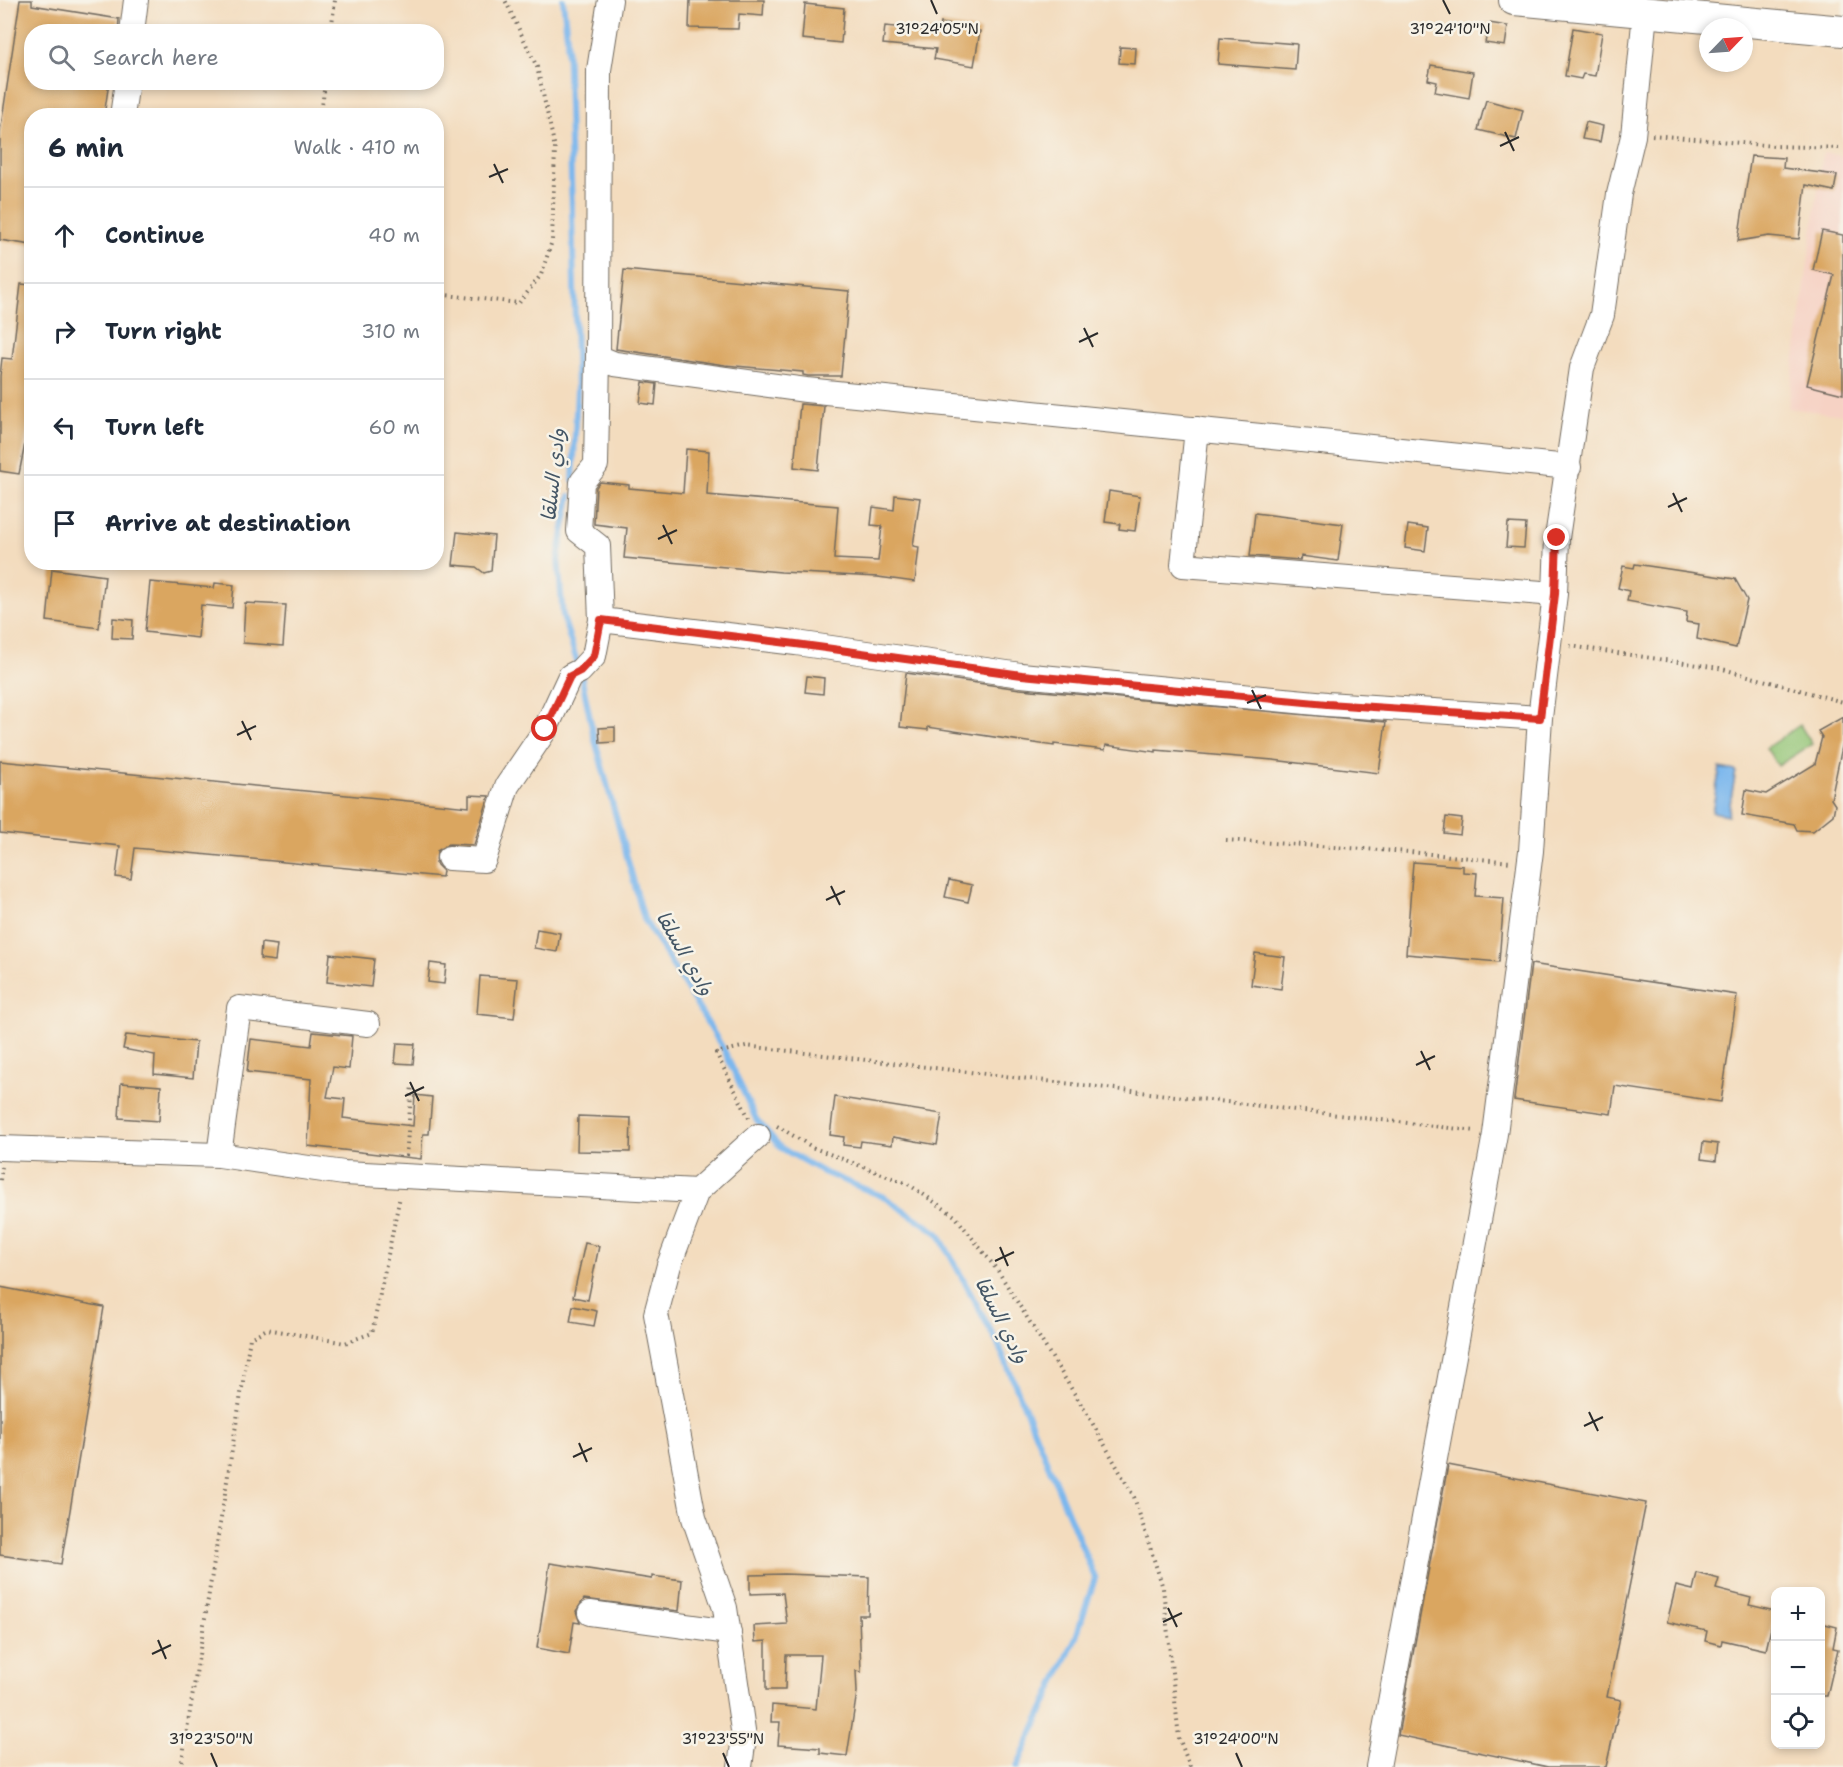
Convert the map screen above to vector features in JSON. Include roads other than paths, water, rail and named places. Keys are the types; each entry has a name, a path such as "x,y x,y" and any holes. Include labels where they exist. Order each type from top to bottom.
{"main road":[{"path":"1514,0 1843,31"}],"street":[{"path":"133,24 136,0"},
{"path":"449,858 484,860 507,786 545,729 570,676 580,671 594,656 601,620 598,546 579,531 582,482 596,465 599,70 610,0"},
{"path":"1378,1767 1495,1134 1529,864 1540,718 1555,594 1557,538 1582,368 1602,315 1619,194 1633,133 1645,13"},
{"path":"123,108 126,90"},
{"path":"598,357 615,364 807,390 1569,467"},
{"path":"1197,429 1183,565 1555,594"},
{"path":"601,620 808,645 1022,675 1327,704 1540,718"},
{"path":"219,1155 239,1008 368,1024"},
{"path":"740,1767 744,1737 725,1608 694,1518 656,1314 669,1265 697,1191 758,1136"},
{"path":"0,1148 219,1155 344,1173 697,1191"},
{"path":"590,1613 729,1632"}],"water":[{"path":"1720,768 1736,771 1728,815 1712,812"}],"waterway":[{"name":"وادي السلقا","path":"563,0 567,37 577,390 573,480"},
{"name":"وادي السلقا","path":"570,496 558,559 563,617 578,665"},
{"name":"وادي السلقا","path":"581,675 593,733 644,919 724,1050 756,1119 781,1148 823,1172 884,1197 938,1233 1000,1348 1095,1578 1076,1637 1017,1767"}]}
